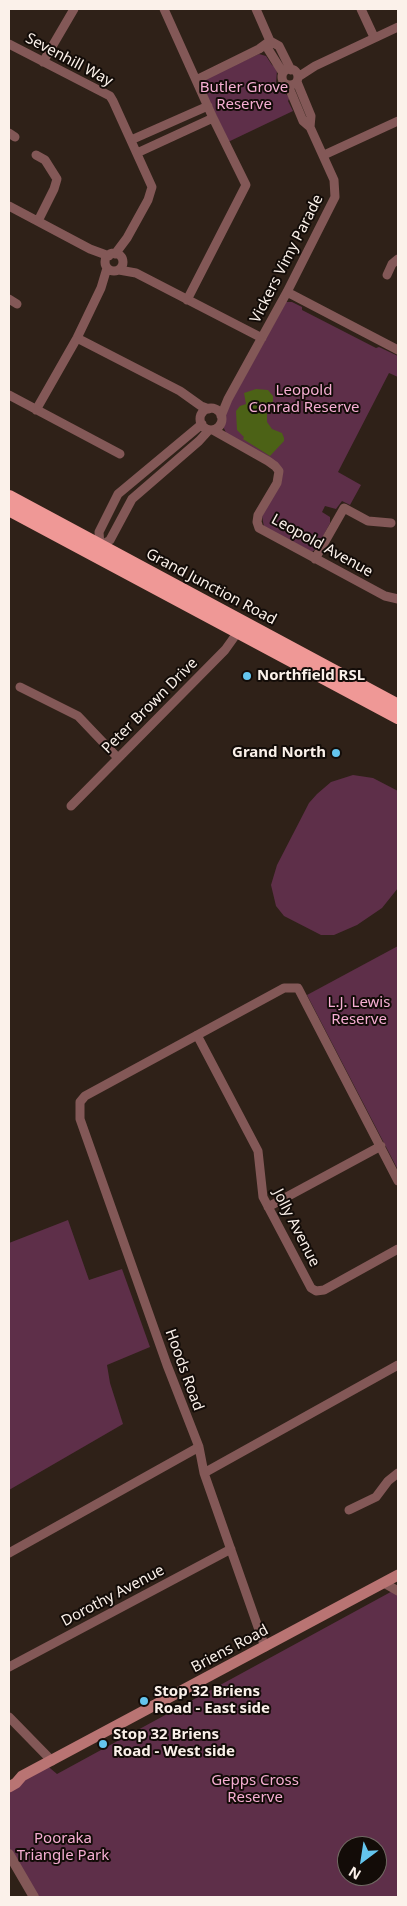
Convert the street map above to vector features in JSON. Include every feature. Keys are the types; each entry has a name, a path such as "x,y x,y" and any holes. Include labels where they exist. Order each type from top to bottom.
{"highway":[{"name":"Grand Junction Road","path":"9,497 97,551"},
{"name":"Grand Junction Road","path":"9,509 97,551 241,627 398,706"},
{"name":"Grand Junction Road","path":"241,627 398,717"}],"main road":[{"name":"Briens Road","path":"9,1777 22,1776 52,1761 398,1575"},
{"name":"Briens Road","path":"9,1787 22,1776"}],"street":[{"path":"43,62 74,9"},
{"path":"164,9 213,118 246,185 187,300"},
{"name":"Vickers Vimy Parade","path":"216,414 228,399 262,338 335,197 334,180 310,127 311,116 279,46 270,41 256,9"},
{"path":"361,9 374,37"},
{"path":"292,76 398,27"},
{"path":"196,80 259,49 270,41"},
{"name":"Sevenhill Way","path":"9,44 110,96 152,187 148,200 114,262 77,338 36,410"},
{"path":"131,140 208,106"},
{"path":"137,153 213,118"},
{"path":"324,156 398,121"},
{"path":"36,155 46,160 57,179 38,221"},
{"path":"9,206 262,338"},
{"path":"387,274 392,264 398,259"},
{"path":"287,292 396,348"},
{"path":"9,299 17,304"},
{"path":"77,338 180,391 216,414"},
{"path":"9,395 120,454"},
{"path":"192,400 206,425 218,428 216,414"},
{"path":"97,551 110,540 132,499 199,441 206,425 203,412 216,414"},
{"name":"Leopold Avenue","path":"216,414 232,440"},
{"path":"97,551 98,532 118,494 206,425"},
{"name":"Leopold Avenue","path":"206,425 275,466 279,471 277,483 258,515 257,522 259,528 386,596 398,599"},
{"path":"315,558 344,508 368,521 392,523"},
{"name":"Peter Brown Drive","path":"71,806 225,650 241,627"},
{"path":"20,687 78,716 118,758"},
{"path":"197,1035 284,988 298,988 398,1181"},
{"name":"Hoods Road","path":"197,1035 86,1096 80,1102 80,1119 167,1365 199,1447 204,1473 265,1647"},
{"name":"Jolly Avenue","path":"197,1035 258,1151 261,1188 268,1208 311,1288 316,1291 324,1290 398,1249"},
{"path":"268,1208 381,1146"},
{"path":"204,1473 398,1365"},
{"path":"9,1553 199,1447"},
{"path":"349,1510 376,1497 388,1481 398,1473"},
{"name":"Dorothy Avenue","path":"9,1668 231,1549"},
{"path":"384,1583 398,1591"},
{"path":"9,1717 52,1761"},
{"path":"9,1848 15,1864"},
{"path":"9,1854 34,1897"}],"green space":[{"name":"Butler Grove Reserve","path":"259,54 266,56 272,65 276,67 276,84 279,89 290,97 288,101 293,111 228,142 203,86 204,81 208,77"},
{"name":"Leopold Conrad Reserve","path":"286,302 292,302 302,307 302,310 376,348 379,347 398,356 398,377 389,373 338,472 361,485 350,505 342,501 336,509 325,506 322,512 330,517 330,523 317,548 312,552 264,527 262,516 282,473 227,435 222,424 223,416"},
{"path":"353,775 373,778 398,791 398,888 382,908 357,925 334,935 321,935 284,916 276,906 271,885 277,865 309,803 331,782"},
{"name":"L.J. Lewis Reserve","path":"398,946 398,1170 307,995"},
{"path":"68,1220 89,1280 122,1269 150,1347 107,1365 110,1383 123,1424 9,1490 9,1243"},
{"name":"Gepps Cross Reserve","path":"398,1588 398,1897 33,1897 15,1864 9,1848 9,1787 44,1763 57,1774"}],"shaded area":[{"path":"256,389 268,390 273,396 273,401 267,413 267,422 272,429 282,433 284,438 284,441 270,456 243,439 244,437 237,430 236,411 240,406 246,404 244,393"}],"place":[{"name":"Northfield RSL","path":"247,676"},
{"name":"Grand North","path":"336,753"},
{"name":"Stop 32 Briens Road - East side","path":"144,1701"},
{"name":"Stop 32 Briens Road - West side","path":"103,1744"}],"park label":[{"name":"Pooraka Triangle Park","path":"63,1848"}]}
